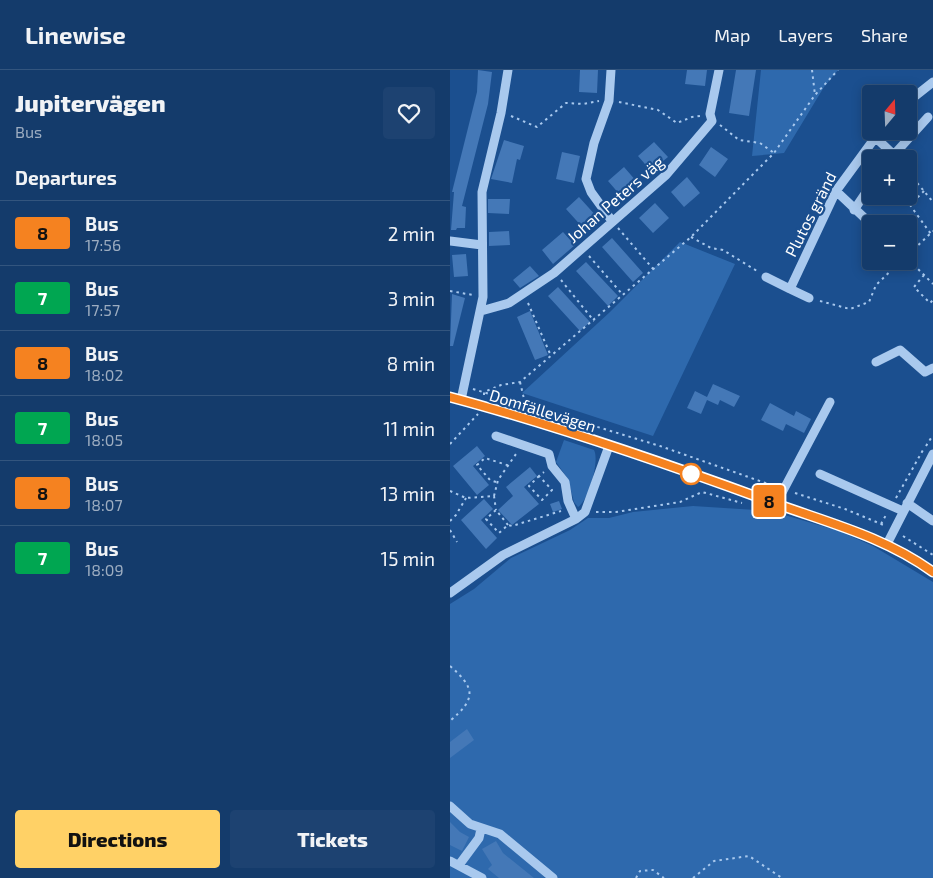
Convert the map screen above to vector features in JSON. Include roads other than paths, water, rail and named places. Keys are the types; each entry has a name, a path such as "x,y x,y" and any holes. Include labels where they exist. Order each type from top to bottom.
{"street":[{"path":"461,400 483,297 482,192 501,113 508,70"},
{"path":"611,70 609,101 594,143 586,179 591,192 612,221"},
{"name":"Johan Peters väg","path":"481,311 509,303 554,273 666,175 712,121 710,114 719,70"},
{"path":"918,94 933,82"},
{"path":"897,150 928,117"},
{"name":"Plutos gränd","path":"790,289 836,191 873,140"},
{"path":"836,191 862,217"},
{"path":"854,210 862,198"},
{"path":"450,241 482,245"},
{"path":"766,277 808,298"},
{"path":"876,362 900,350 925,372 933,368"},
{"name":"Domfällevägen","path":"450,397 609,446 747,492 776,504 849,527 886,544 933,572"},
{"path":"776,504 830,402"},
{"path":"496,436 549,454 552,464 565,482 571,508 576,519"},
{"path":"451,590 503,555 576,519 584,512 609,446"},
{"path":"886,544 933,454"},
{"path":"820,474 891,506 905,507 933,521"},
{"path":"450,806 470,824 500,834 554,878"},
{"path":"459,865 479,838 481,829"},
{"path":"450,861 482,878"}]}
